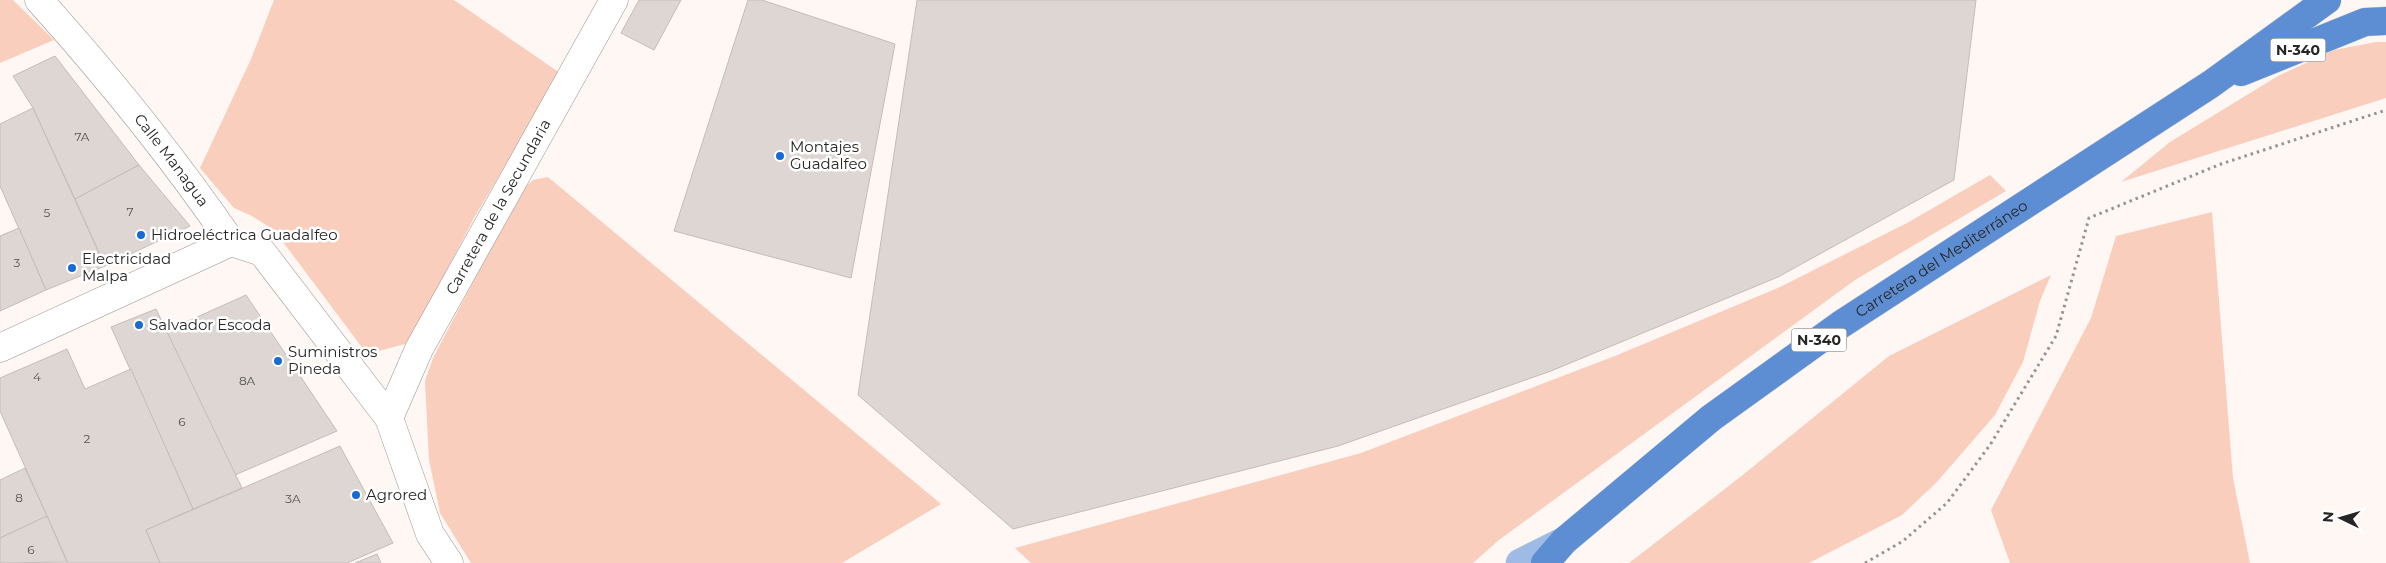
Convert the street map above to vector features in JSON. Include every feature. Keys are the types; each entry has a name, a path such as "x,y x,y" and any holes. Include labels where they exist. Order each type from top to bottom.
{"highway":[{"name":"Carretera del Mediterráneo","path":"1544,563 1564,541 1711,418 1840,325 2211,84 2279,32 2327,0"},
{"name":"Carretera del Mediterráneo","path":"2211,84 2365,22 2386,21"}],"main road":[{"path":"1520,563 1564,541"}],"street":[{"name":"Calle Managua","path":"39,0 83,49 196,190 231,242"},
{"name":"Carretera de la Secundaria","path":"389,418 419,349 614,0"},
{"path":"0,348 231,242 262,252 389,418 430,534 448,563"}],"path":[{"path":"1865,563 1903,541 1947,503 1990,445 2056,336 2089,218 2221,164 2386,110"}],"shaded area":[{"path":"0,0 13,0 54,40 0,63"},
{"path":"274,0 454,0 560,73 474,218 409,343 367,354 274,230 252,216 234,208 200,168 251,59"},
{"path":"2376,42 2386,42 2386,98 2121,182 2170,142 2278,76 2334,50"},
{"path":"1990,175 2006,191 1855,280 1499,540 1473,563 1031,563 1015,548 1361,453 1615,356 1780,287 1907,223"},
{"path":"548,177 941,504 842,563 471,563 440,513 429,460 425,381 433,358 521,191 533,180"},
{"path":"2212,212 2233,478 2250,563 2010,563 1991,510 2091,318 2116,236"},
{"path":"2051,275 2040,301 2023,362 1995,415 1936,483 1902,515 1809,563 1629,563 1739,478 1889,356"}],"building":[{"path":"639,0 681,0 654,50 621,33"},
{"path":"748,0 762,0 895,44 851,278 674,231"},
{"path":"917,0 1976,0 1954,180 1778,277 1551,371 1338,446 1013,529 858,395"},
{"path":"55,56 139,165 75,199 33,108 13,76"},
{"path":"33,108 105,266 46,290 0,186 0,124"},
{"path":"139,165 190,226 105,266 75,199"},
{"path":"19,228 46,290 0,311 0,236"},
{"path":"246,295 337,431 235,475 166,331"},
{"path":"156,309 242,488 193,509 111,327"},
{"path":"67,349 85,389 131,369 193,509 146,530 160,563 68,563 0,411 0,378"},
{"path":"340,446 393,543 347,563 160,563 146,530"},
{"path":"25,468 47,516 0,538 0,480"},
{"path":"47,516 67,562 0,563 0,538"},
{"path":"377,554 381,563 355,563"}],"place":[{"name":"Montajes Guadalfeo","path":"780,156"},
{"name":"Hidroeléctrica Guadalfeo","path":"141,235"},
{"name":"Electricidad Malpa","path":"72,268"},
{"name":"Salvador Escoda","path":"139,325"},
{"name":"Suministros Pineda","path":"278,361"},
{"name":"Agrored","path":"356,495"}]}
